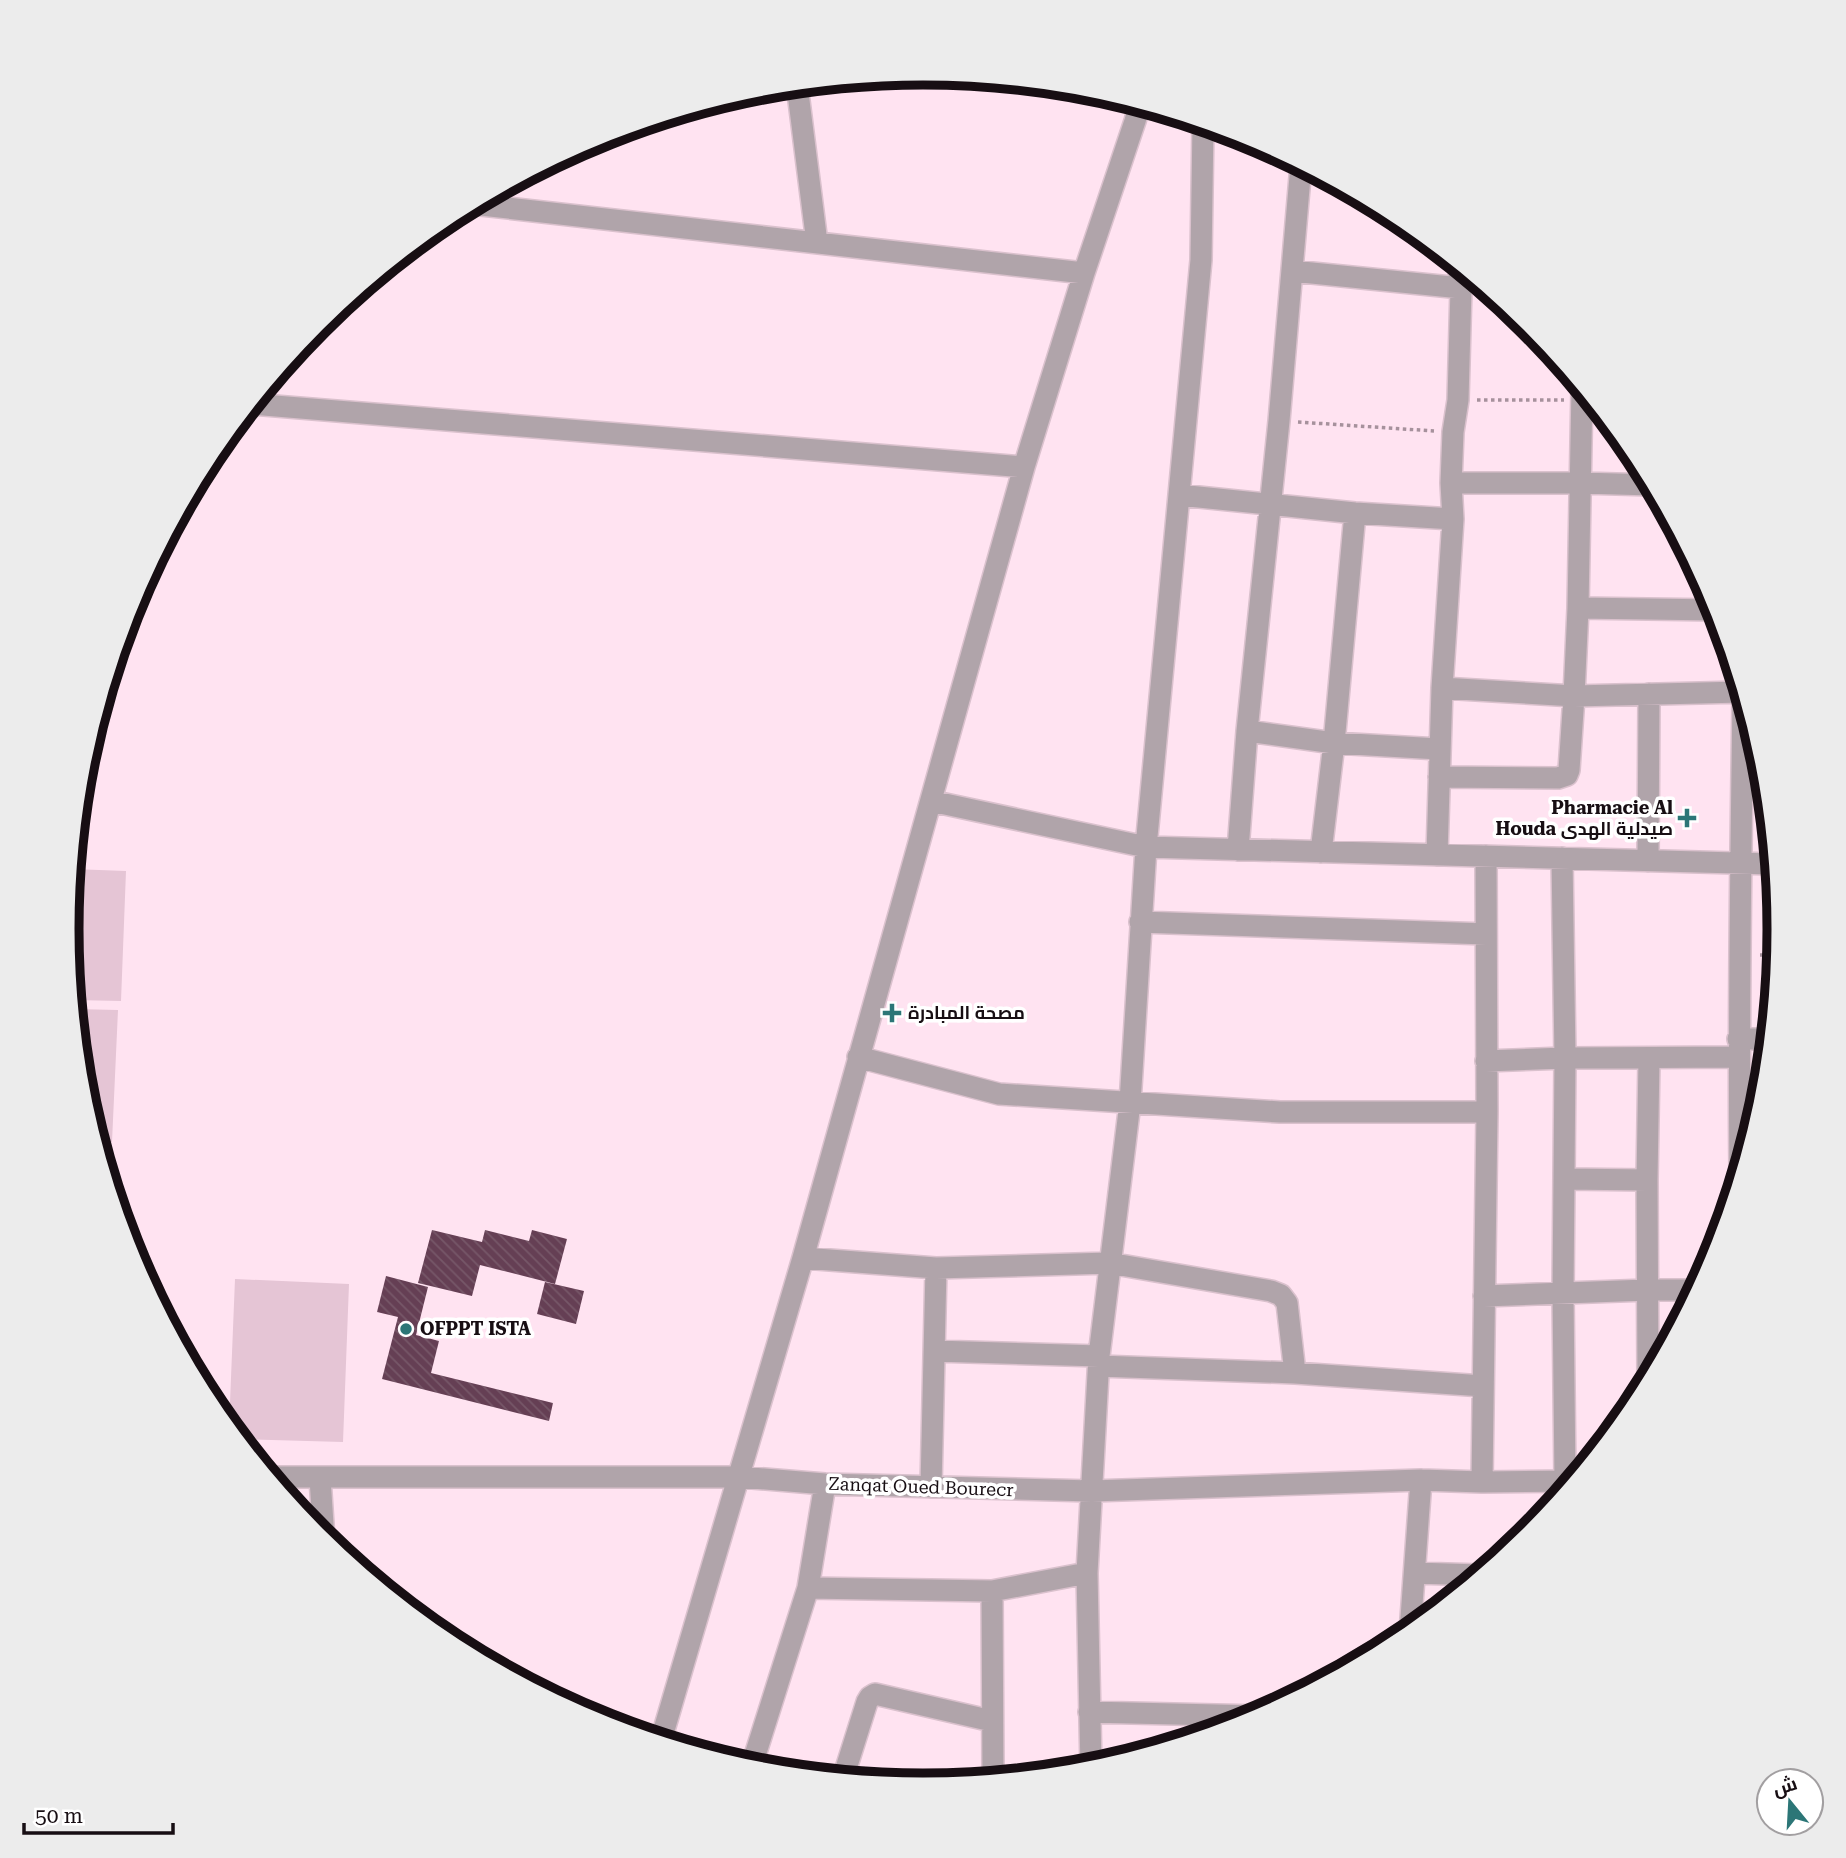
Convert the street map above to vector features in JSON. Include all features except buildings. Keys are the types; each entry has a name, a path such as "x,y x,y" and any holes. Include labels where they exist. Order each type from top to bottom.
{"street":[{"path":"798,94 817,243"},
{"path":"664,1732 803,1258 1024,467 1083,272 1139,113"},
{"path":"1091,1756 1087,1573 1099,1361 1130,1102 1146,847 1201,260 1203,133"},
{"path":"1238,850 1300,174"},
{"path":"488,206 1083,272"},
{"path":"1292,271 1461,288"},
{"path":"1437,855 1439,749 1453,519 1451,482 1458,400 1460,277"},
{"path":"1439,778 1563,777 1569,770 1578,608 1582,401"},
{"path":"261,405 1024,467"},
{"path":"1451,482 1640,485"},
{"path":"1180,495 1270,506 1453,519"},
{"path":"1321,852 1355,513"},
{"path":"1578,608 1704,610"},
{"path":"1442,688 1574,696 1733,694"},
{"path":"1648,861 1649,694"},
{"path":"1740,1142 1742,726"},
{"path":"1247,731 1334,743 1439,749"},
{"path":"931,801 1146,847 1764,864"},
{"path":"1482,1482 1487,1112 1486,856"},
{"path":"1562,858 1565,1058 1563,1294 1569,1473"},
{"path":"1140,922 1486,934"},
{"path":"1486,1061 1649,1059 1738,1048 1760,1042"},
{"path":"858,1057 999,1094 1280,1112 1487,1112"},
{"path":"1648,1361 1649,1059"},
{"path":"1565,1180 1647,1180"},
{"path":"803,1258 936,1268 1110,1263 1271,1290 1281,1294 1287,1303 1295,1373"},
{"path":"932,1487 936,1268"},
{"path":"1484,1296 1686,1290"},
{"path":"935,1351 1483,1386"},
{"name":"Zanqat Oued Bourecr","path":"281,1477 740,1477 825,1484 1091,1491 1421,1480 1562,1481"},
{"path":"320,1478 323,1523"},
{"path":"1411,1617 1421,1480"},
{"path":"755,1756 808,1588 825,1484"},
{"path":"808,1588 992,1591 1087,1573"},
{"path":"1415,1573 1467,1575"},
{"path":"992,1591 993,1770"},
{"path":"846,1769 867,1702 875,1694 992,1721"},
{"path":"1089,1712 1229,1715"}],"path":[{"path":"1458,400 1576,394"},
{"path":"1279,421 1454,432"}],"shaded area":[{"path":"81,869 126,871 121,1001 82,1000 79,929"},
{"path":"83,1009 118,1010 112,1142 107,1142 95,1094"},
{"path":"235,1279 349,1284 343,1442 250,1439 230,1410"}],"place":[{"name":"Pharmacie Al Houda صيدلية الهدى","path":"1687,818"},
{"name":"مصحة المبادرة","path":"892,1013"},
{"name":"OFPPT ISTA","path":"406,1329"}]}
